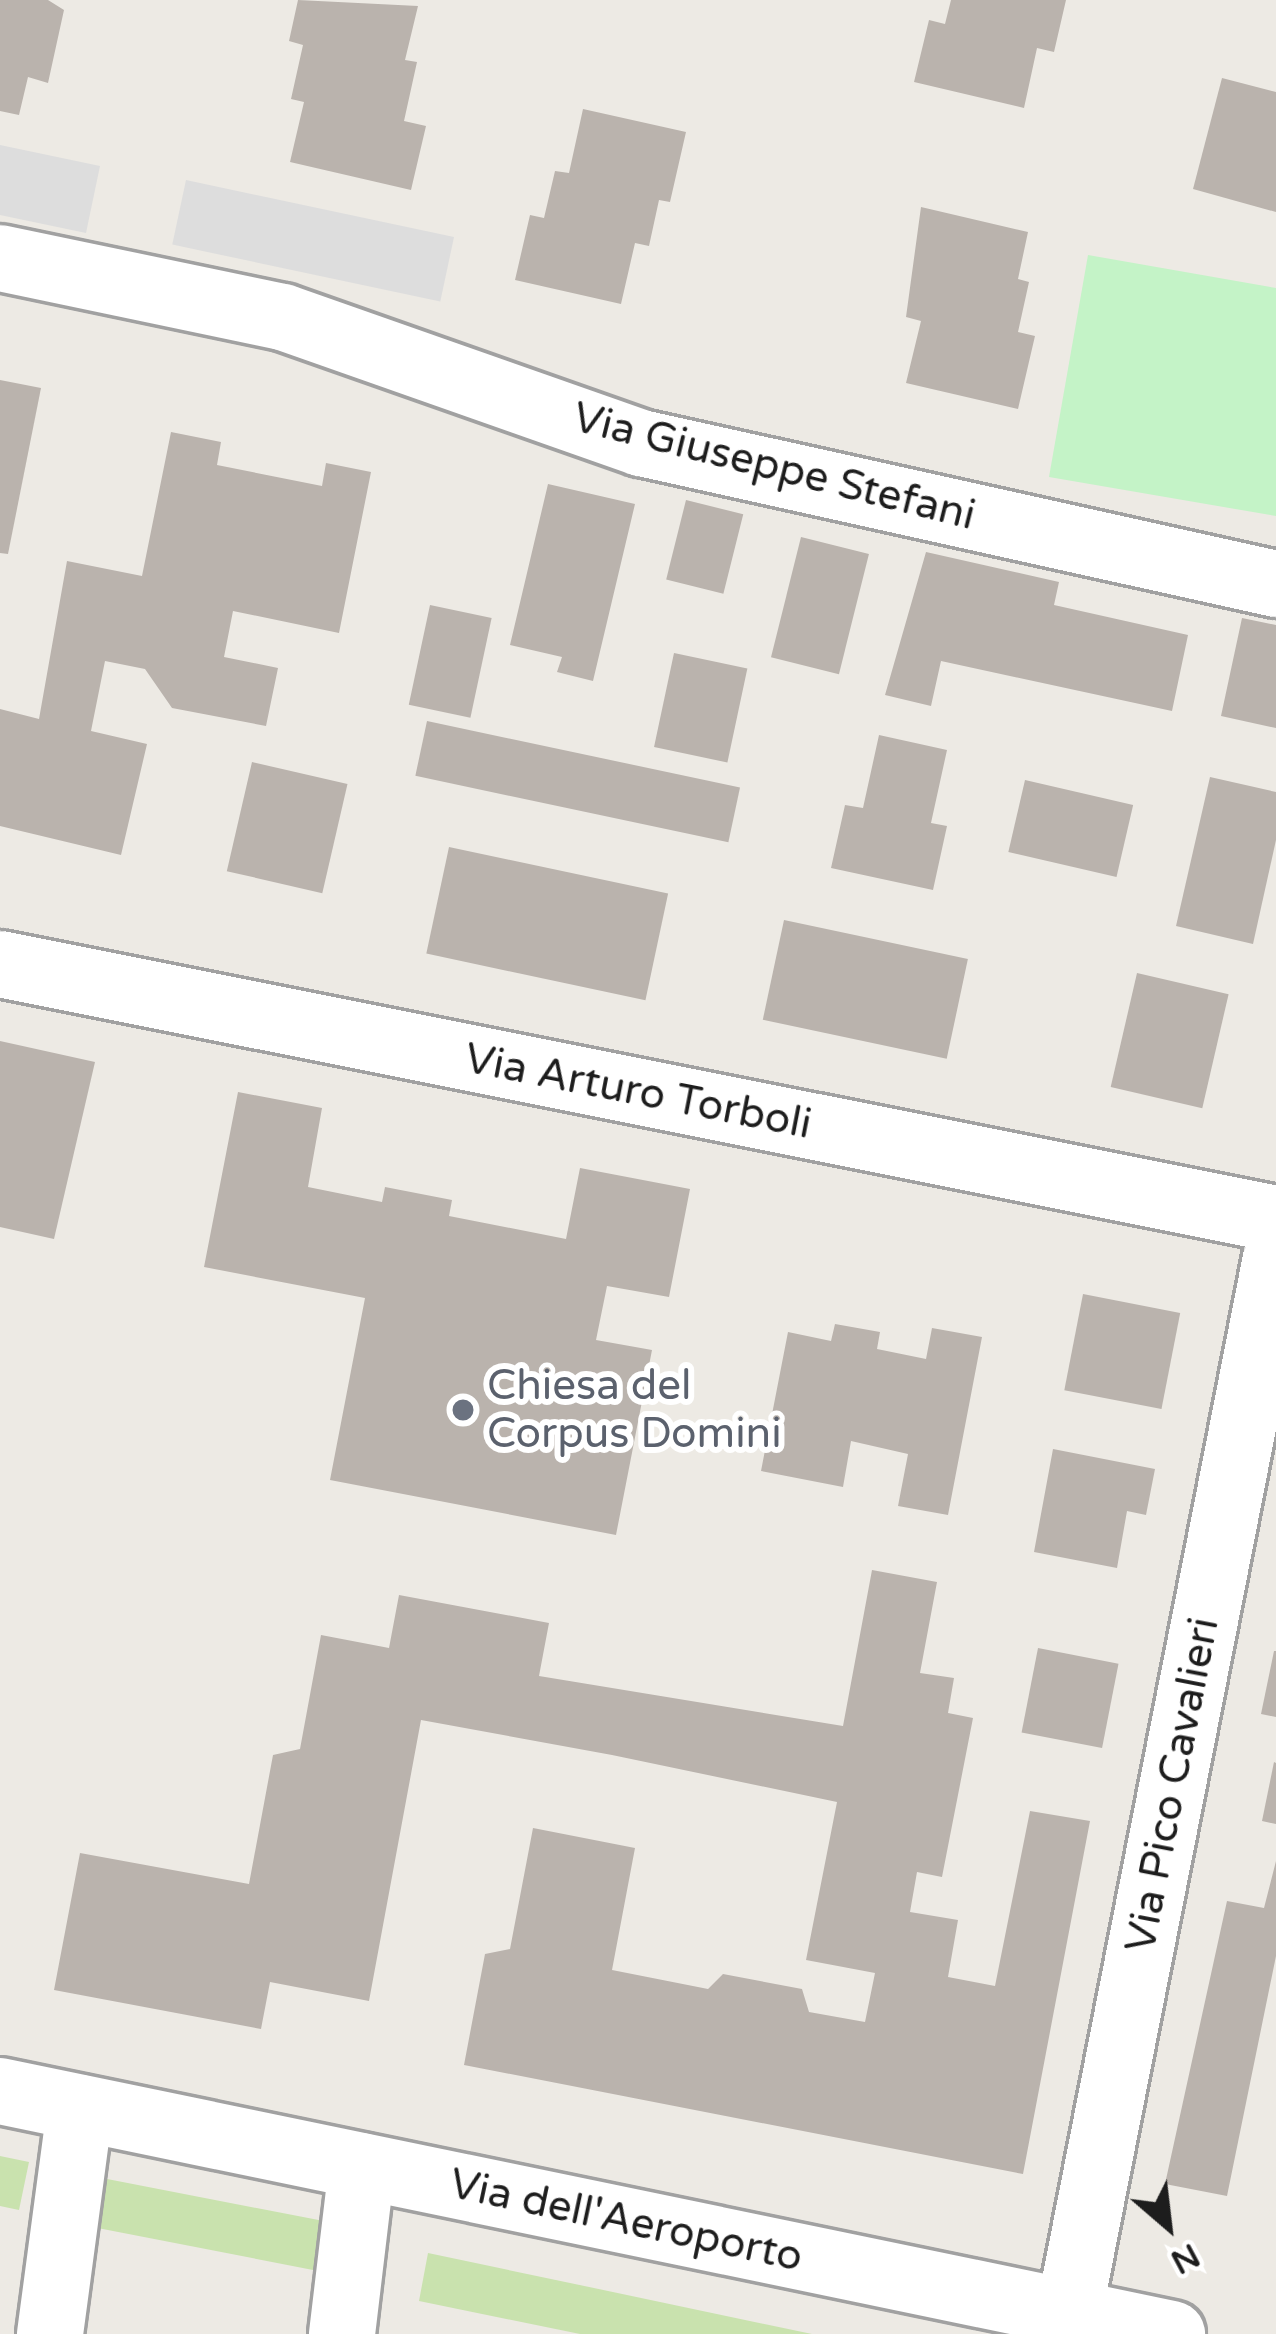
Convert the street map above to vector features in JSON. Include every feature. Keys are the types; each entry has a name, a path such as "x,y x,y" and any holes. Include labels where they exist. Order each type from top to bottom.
{"street":[{"name":"Via Giuseppe Stefani","path":"0,258 283,317 641,443 1276,584"},
{"name":"Via Arturo Torboli","path":"0,964 1276,1220"},
{"name":"Via Pico Cavalieri","path":"1070,2313 1276,1258"},
{"name":"Via dell'Aeroporto","path":"0,2091 1172,2334"},
{"path":"50,2334 80,2108"},
{"path":"342,2334 362,2166"}],"green space":[{"path":"1088,255 1276,288 1276,516 1049,477"},
{"path":"0,2156 29,2162 19,2210 0,2206"},
{"path":"102,2178 341,2224 331,2273 92,2227"},
{"path":"428,2253 812,2334 580,2334 419,2301"}],"shaded area":[{"path":"0,145 100,166 86,233 0,215"},
{"path":"186,180 454,237 440,302 172,245"}],"building":[{"path":"0,0 48,0 64,10 48,83 28,77 19,115 0,111"},
{"path":"298,0 418,6 405,60 417,62 404,121 426,126 411,190 290,162 304,102 291,99 303,45 289,41"},
{"path":"951,0 1066,0 1054,52 1037,48 1024,108 914,82 929,20 945,24"},
{"path":"1222,78 1276,92 1276,212 1193,189"},
{"path":"583,109 686,132 670,202 659,200 649,246 635,243 621,304 515,280 530,215 544,218 555,171 569,173"},
{"path":"921,207 1028,232 1018,279 1029,282 1018,332 1035,336 1018,409 906,383 921,321 906,317"},
{"path":"0,380 41,388 8,554 0,553"},
{"path":"171,432 221,442 217,465 322,486 326,463 371,472 339,633 233,611 224,657 278,668 266,726 172,708 145,669 105,661 91,731 147,744 121,855 0,826 0,709 39,719 67,561 142,576"},
{"path":"548,484 635,504 593,681 557,672 562,657 510,645"},
{"path":"686,500 743,514 723,594 666,580"},
{"path":"801,537 869,554 839,674 771,657"},
{"path":"926,552 1059,582 1054,605 1188,635 1172,711 941,661 931,706 885,695"},
{"path":"430,605 492,618 470,718 409,705"},
{"path":"1242,618 1276,625 1276,728 1221,716"},
{"path":"674,653 747,669 727,762 654,747"},
{"path":"427,721 740,788 728,842 415,776"},
{"path":"879,735 947,750 931,823 947,826 933,890 831,868 845,805 863,808"},
{"path":"252,762 347,784 322,893 227,871"},
{"path":"1210,777 1276,792 1276,840 1253,944 1176,926"},
{"path":"1025,780 1133,805 1117,877 1008,852"},
{"path":"449,847 668,894 645,1000 426,954"},
{"path":"784,920 968,959 947,1059 763,1020"},
{"path":"1137,973 1229,994 1202,1108 1111,1087"},
{"path":"0,1041 95,1062 54,1239 0,1227"},
{"path":"238,1092 322,1108 308,1187 382,1202 385,1187 452,1200 449,1216 566,1239 580,1168 690,1189 669,1297 607,1286 596,1340 652,1350 616,1535 330,1480 365,1298 204,1267"},
{"path":"1083,1294 1180,1313 1161,1409 1064,1390"},
{"path":"835,1324 880,1332 877,1349 926,1359 932,1328 982,1337 948,1515 898,1506 908,1454 851,1441 843,1487 761,1471 788,1332 831,1341"},
{"path":"1053,1449 1155,1469 1146,1515 1127,1511 1117,1568 1034,1552"},
{"path":"872,1570 937,1582 920,1673 954,1678 948,1713 973,1718 942,1877 917,1872 910,1912 958,1920 948,1977 995,1986 1030,1811 1090,1821 1023,2174 464,2065 485,1954 510,1949 533,1828 635,1848 612,1970 708,1989 723,1974 802,1989 809,2012 865,2022 875,1973 806,1960 837,1802 612,1755 421,1720 369,2001 270,1982 261,2029 54,1990 80,1853 249,1884 273,1755 300,1749 321,1635 389,1648 399,1595 549,1623 539,1676 843,1726"},
{"path":"1038,1648 1118,1664 1102,1748 1022,1732"},
{"path":"1276,1651 1276,1717 1261,1714"},
{"path":"1276,1763 1276,1824 1262,1821"},
{"path":"1276,1861 1276,1956 1227,2196 1165,2184 1227,1901 1264,1908"}],"place":[{"name":"Chiesa del Corpus Domini","path":"463,1410"}]}
